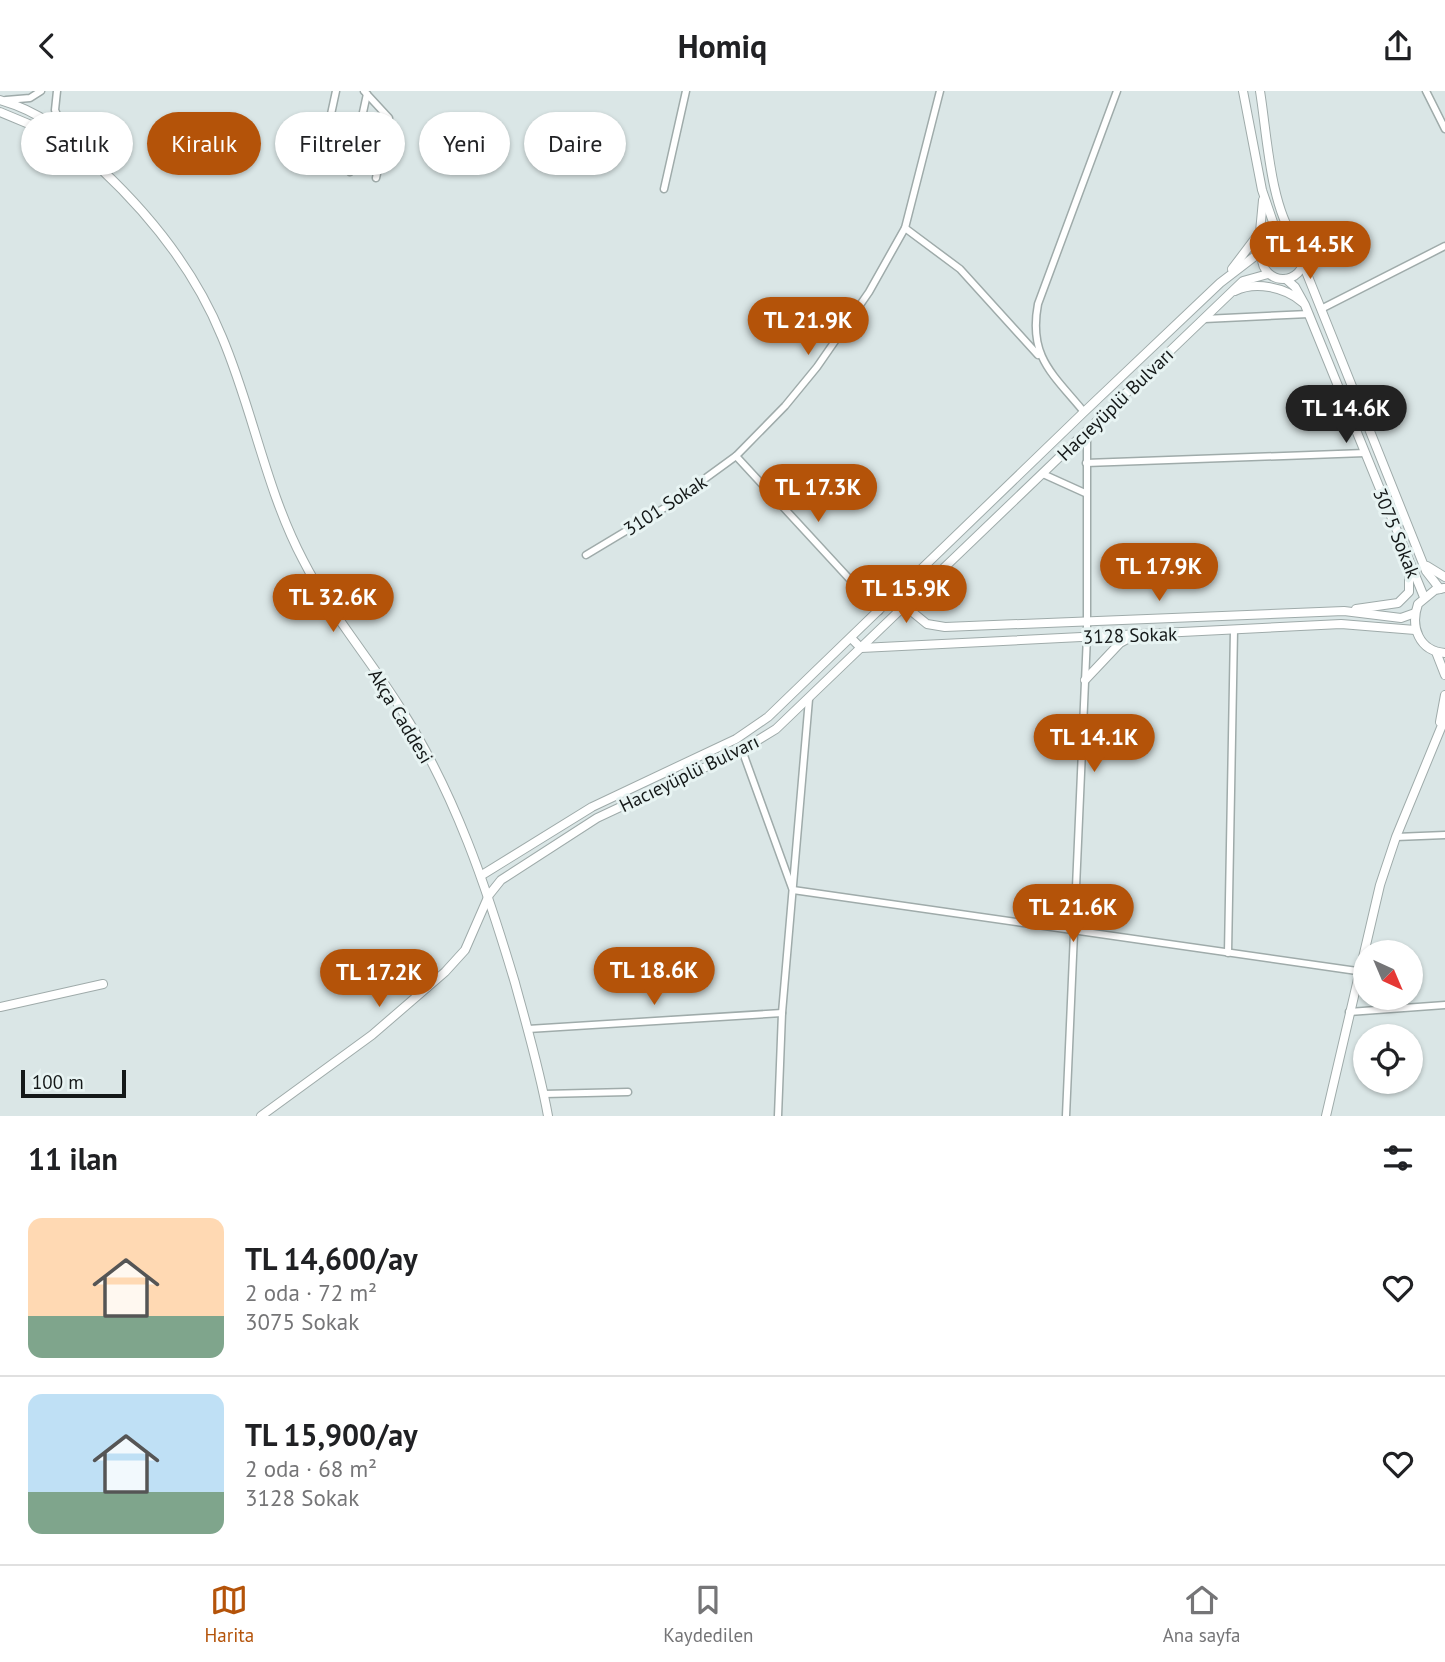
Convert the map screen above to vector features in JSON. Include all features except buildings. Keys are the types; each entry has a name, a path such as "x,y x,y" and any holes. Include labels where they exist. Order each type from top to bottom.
{"street":[{"path":"0,100 30,98 41,91"},
{"path":"56,112 57,91"},
{"path":"332,112 336,91"},
{"path":"664,189 686,91"},
{"name":"3101 Sokak","path":"586,555 666,507 736,456 785,406 817,367 869,292 905,228 940,91"},
{"path":"1042,359 1033,334 1038,304 1117,91"},
{"path":"1243,91 1262,190 1274,225 1273,239"},
{"path":"1259,91 1275,184 1285,220 1303,251 1303,264 1297,274 1286,279 1268,274 1262,263 1263,250 1273,239 1284,237 1295,240"},
{"path":"1426,91 1445,129"},
{"path":"366,92 389,118 376,178"},
{"path":"362,112 366,92"},
{"name":"Akça Caddesi","path":"0,100 34,112"},
{"name":"Akça Caddesi","path":"0,112 21,121"},
{"name":"Akça Caddesi","path":"106,175 163,237 208,306 233,364 286,526 324,596 402,711 446,796 489,894 528,1029 548,1116"},
{"path":"1220,283 1257,237 1263,219 1262,190"},
{"path":"905,228 978,286 1084,412 1087,432 1087,636 1072,930 1066,1116"},
{"path":"1321,309 1445,246"},
{"name":"Hacıeyüplü Bulvarı","path":"482,875 592,807 757,726 1220,283 1263,250"},
{"name":"3075 Sokak","path":"1303,264 1423,562 1430,577 1443,589"},
{"name":"Hacıeyüplü Bulvarı","path":"261,1116 372,1035 445,972 474,934 489,894 514,870 597,818 742,750 776,729 1245,279 1268,274"},
{"name":"3075 Sokak","path":"1286,279 1296,289 1307,310 1424,597"},
{"path":"1227,297 1241,288 1257,286 1285,292 1307,310"},
{"path":"1204,319 1307,310"},
{"path":"1086,463 1365,453"},
{"path":"736,456 879,611"},
{"path":"1043,474 1085,493"},
{"name":"3128 Sokak","path":"894,597 904,607 936,627 1344,611 1389,605 1404,598 1410,582 1407,559"},
{"path":"1423,562 1436,575 1445,577"},
{"path":"1443,589 1424,597 1415,613 1415,630 1423,644 1440,653 1445,675"},
{"name":"3128 Sokak","path":"1344,611 1401,618 1415,613"},
{"path":"1228,953 1233,615"},
{"name":"3128 Sokak","path":"861,648 1341,624 1415,630"},
{"path":"1085,680 1121,643 1134,636"},
{"path":"850,638 861,648"},
{"path":"1439,732 1445,695"},
{"path":"778,1116 782,1013 809,699"},
{"path":"1366,940 1396,837 1445,719"},
{"path":"742,750 793,890"},
{"path":"592,807 597,818"},
{"path":"1396,837 1445,835"},
{"path":"793,890 1353,970"},
{"path":"0,1007 103,984"},
{"path":"1326,1116 1353,989"},
{"path":"1348,1012 1445,1005"},
{"path":"528,1029 782,1013"},
{"path":"544,1094 628,1092"}]}
